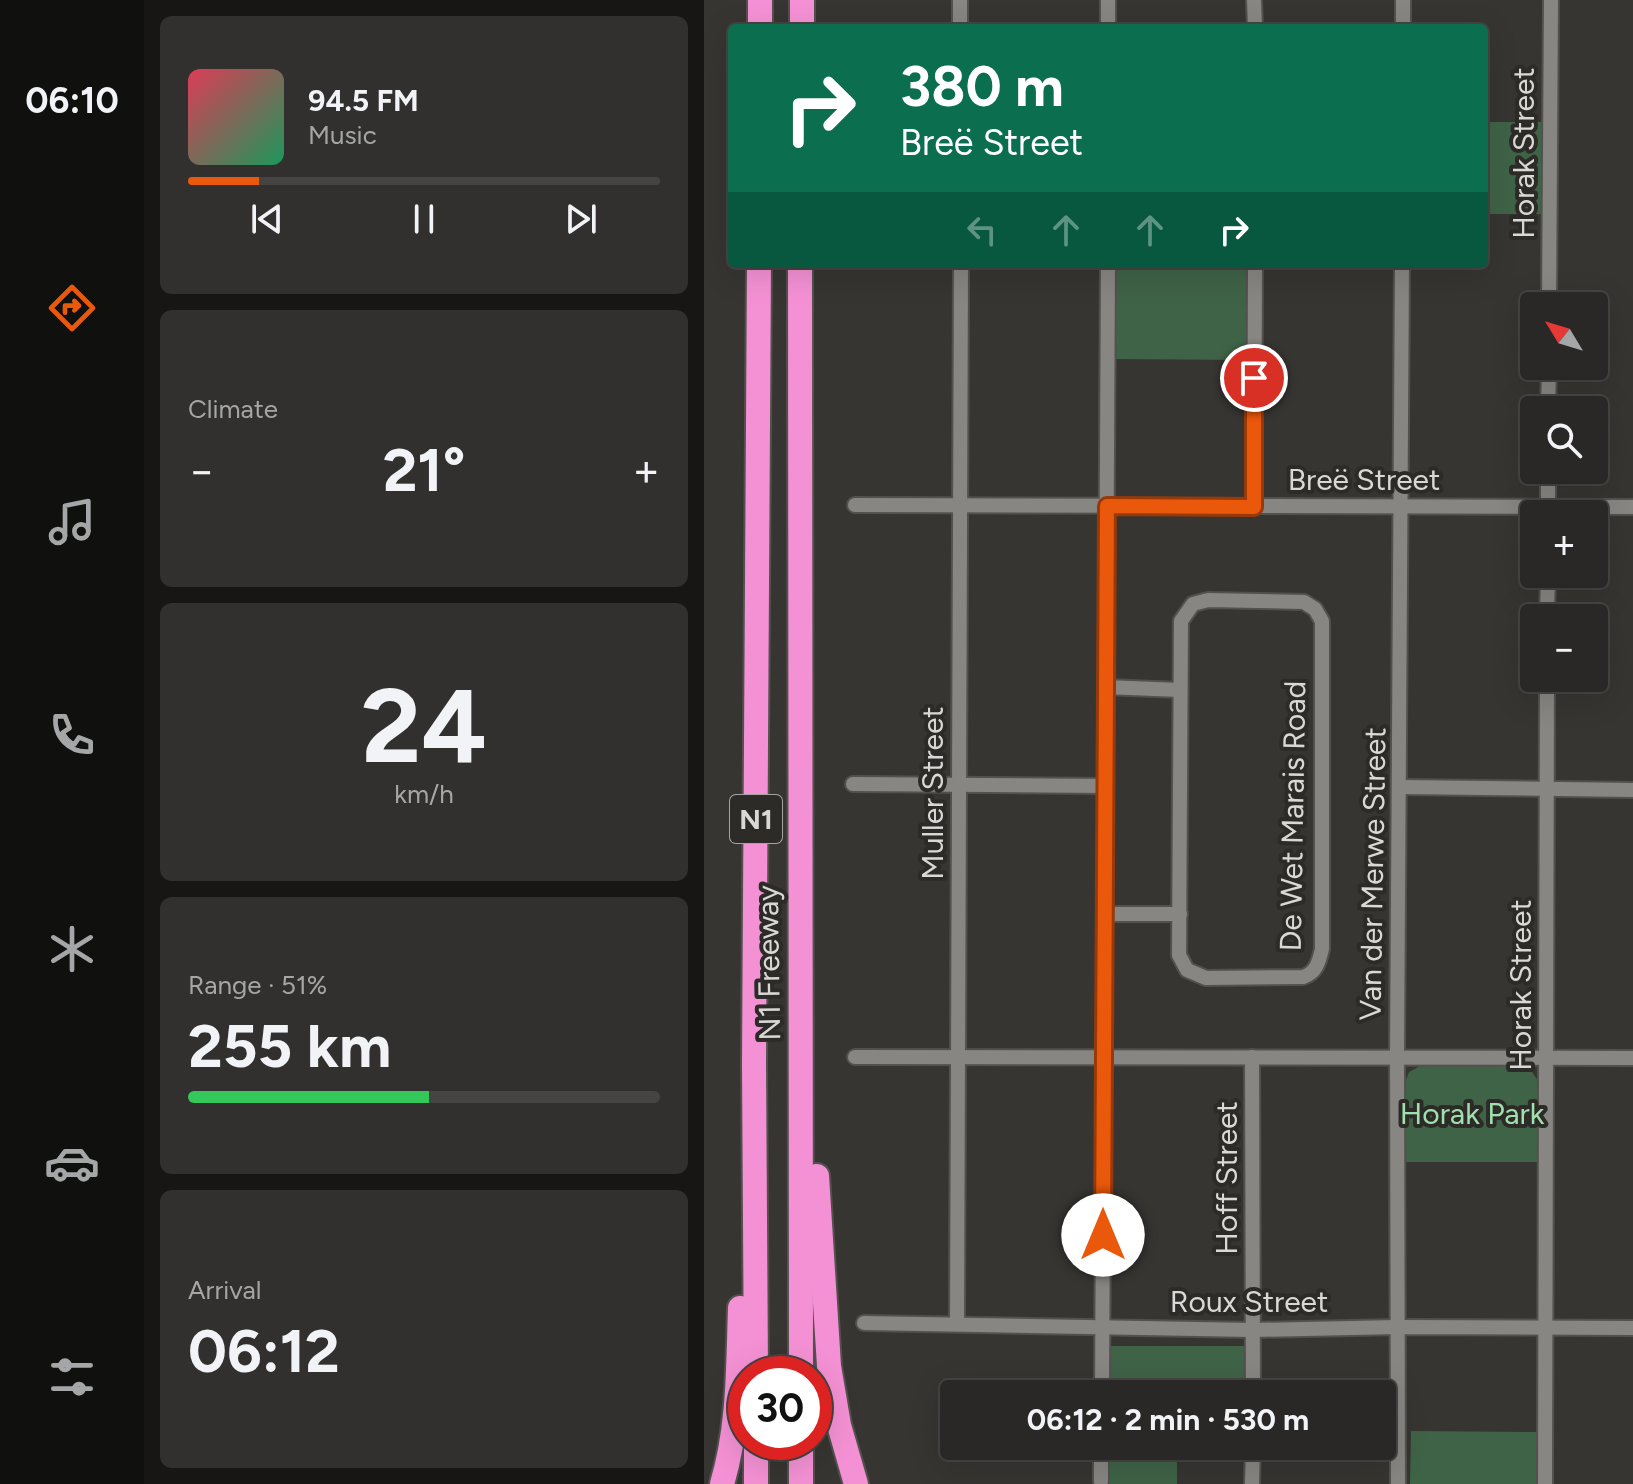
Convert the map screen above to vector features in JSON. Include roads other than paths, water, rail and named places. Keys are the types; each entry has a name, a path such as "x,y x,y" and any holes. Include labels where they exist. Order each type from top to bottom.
{"highway":[{"path":"760,0 760,24"},
{"path":"802,0 802,24"},
{"name":"N1 Freeway","path":"756,1356 754,1064 759,268"},
{"name":"N1 Freeway","path":"800,268 801,1356"},
{"path":"802,1031 811,1080 829,1366 839,1425 856,1484"},
{"path":"722,1484 737,1393 747,1095 754,1064"},
{"path":"756,1460 756,1484"},
{"path":"801,1460 801,1484"}],"street":[{"path":"960,0 960,24"},
{"path":"1108,0 1108,24"},
{"path":"1254,0 1255,24"},
{"path":"1403,0 1403,24"},
{"name":"Horak Street","path":"1549,292 1551,0"},
{"name":"Muller Street","path":"957,1323 961,268"},
{"path":"1102,1380 1108,268"},
{"path":"1254,507 1255,268"},
{"name":"Van der Merwe Street","path":"1398,1484 1397,1056 1402,268"},
{"name":"Breë Street","path":"855,505 1402,505 1520,509"},
{"name":"Breë Street","path":"1608,508 1633,507"},
{"name":"De Wet Marais Road","path":"1208,600 1304,602 1319,614 1322,621 1322,949 1318,964 1308,975 1291,979 1198,977 1187,970 1180,960 1180,690 1181,621 1193,604 1208,600"},
{"path":"1105,687 1180,690"},
{"name":"Horak Street","path":"1545,1484 1547,692"},
{"path":"853,784 1105,786"},
{"path":"1400,787 1633,790"},
{"path":"1105,914 1180,914"},
{"path":"855,1057 1633,1058"},
{"name":"Hoff Street","path":"1252,1057 1253,1380"},
{"name":"Roux Street","path":"864,1323 1253,1330 1633,1328"},
{"path":"1101,1460 1101,1481"},
{"path":"1252,1484 1253,1460"}],"park label":[{"name":"Horak Park","path":"1472,1114"}]}
